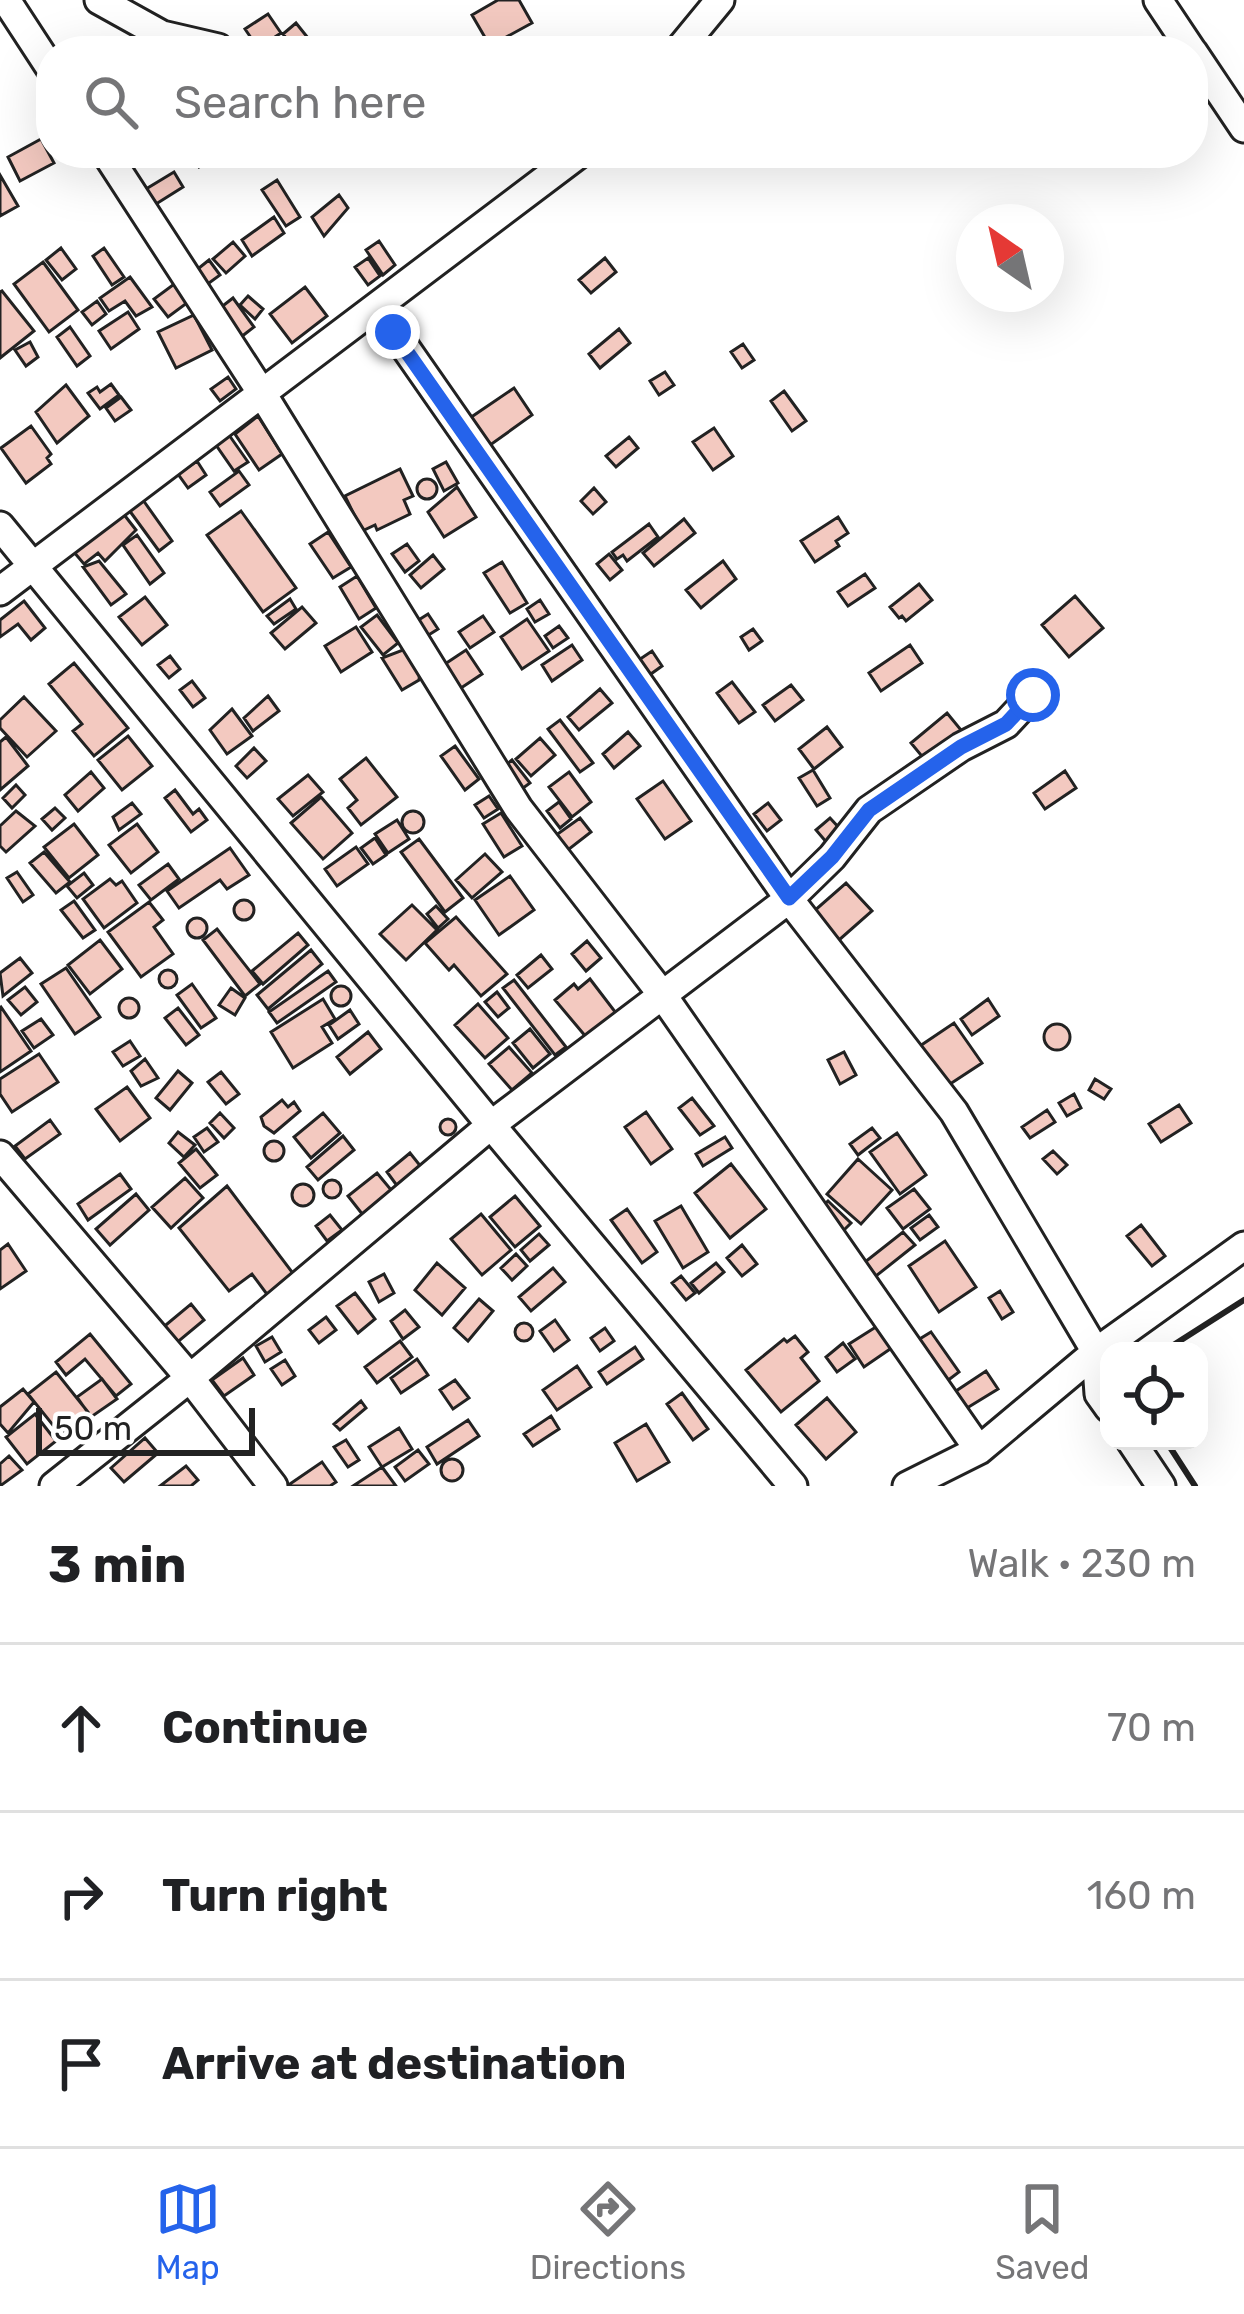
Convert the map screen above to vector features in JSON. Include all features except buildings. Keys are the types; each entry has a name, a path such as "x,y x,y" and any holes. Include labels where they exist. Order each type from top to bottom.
{"street":[{"path":"6,0 36,46"},
{"path":"99,0 167,36"},
{"path":"690,36 720,0"},
{"path":"1158,0 1182,36"},
{"path":"1208,75 1244,128"},
{"path":"116,168 263,394 483,757 661,993 979,1450"},
{"path":"0,591 560,168"},
{"path":"377,307 789,898 954,1112 1096,1352 1100,1394"},
{"path":"0,526 490,1126 793,1486"},
{"path":"54,1486 490,1126 789,898 832,857 869,810 961,747 1006,724 1033,695"},
{"path":"0,1155 190,1378 273,1486"},
{"path":"907,1486 979,1450 1096,1352 1244,1246"},
{"path":"1137,1450 1161,1486"}],"wall":[{"path":"1178,1342 1244,1300"},
{"path":"1172,1450 1195,1486"}],"route":[{"path":"393,332 789,898 832,857 869,810 961,747 1006,724 1033,695"}]}
